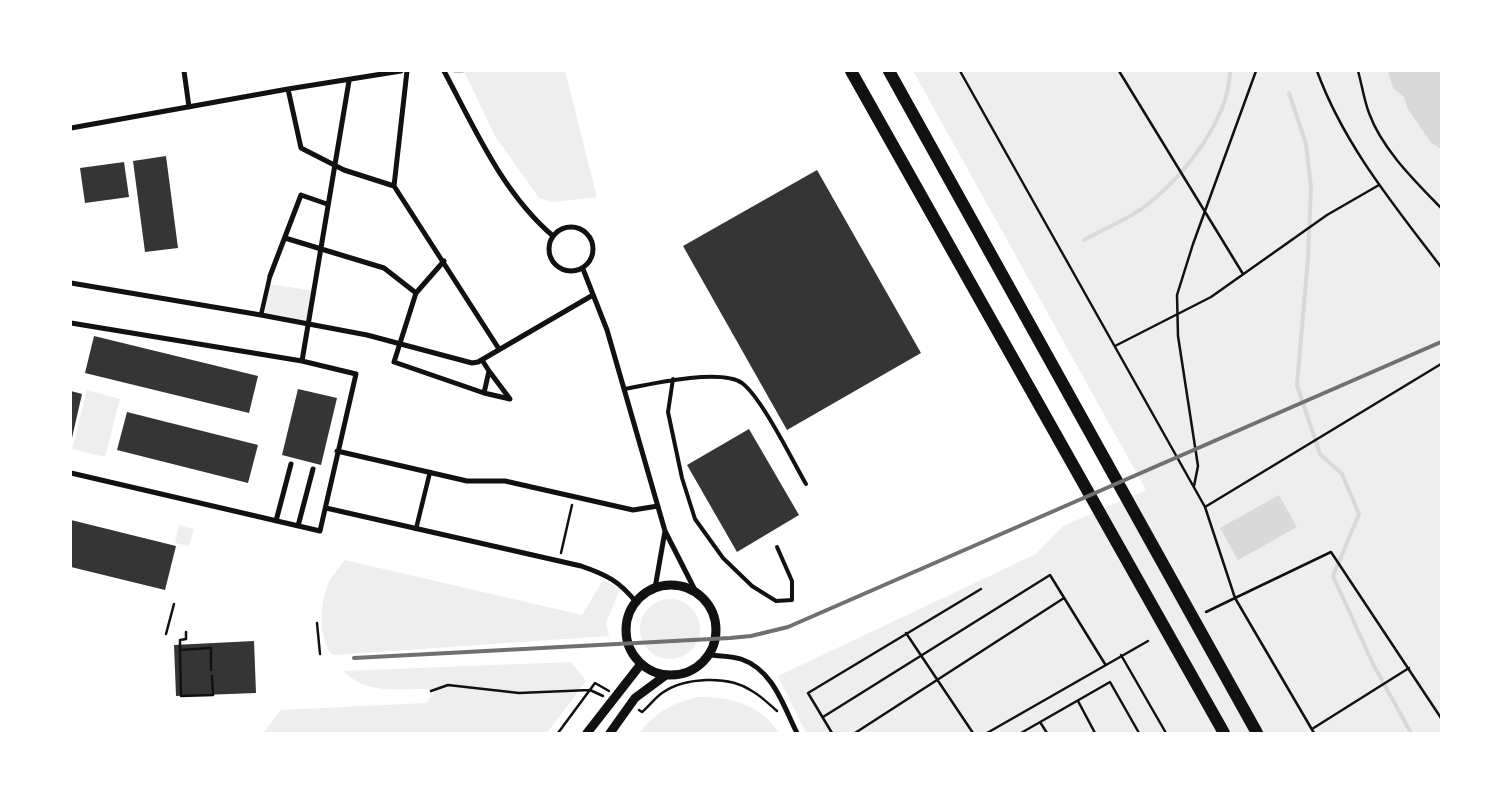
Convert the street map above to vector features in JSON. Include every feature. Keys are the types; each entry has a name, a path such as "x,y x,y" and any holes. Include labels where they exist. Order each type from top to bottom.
{"highway":[{"path":"845,71 872,106"},
{"path":"851,71 1224,733"},
{"path":"889,71 1257,733"}],"street":[{"path":"184,71 189,107"},
{"path":"71,128 401,71"},
{"path":"394,186 407,71"},
{"path":"444,71 492,162 533,219 553,236"},
{"path":"302,361 349,81"},
{"path":"288,89 301,148 334,165 394,186 444,260 499,349"},
{"path":"261,315 270,276 301,195 327,204"},
{"path":"569,227 583,230 589,236 593,250 588,264 582,269 568,272 555,265 549,252 549,245 553,236 562,229 569,227"},
{"path":"285,238 384,268 416,293"},
{"path":"444,260 416,293 394,362 484,393 510,399 482,360"},
{"path":"582,269 607,330 665,531 696,592"},
{"path":"71,283 308,324 399,343 472,364 593,295"},
{"path":"71,323 302,361 356,374 320,531 71,473"},
{"path":"484,393 489,371"},
{"path":"337,451 466,481 505,481 633,510 658,506"},
{"path":"276,521 291,464"},
{"path":"298,526 313,469"},
{"path":"416,529 430,472"},
{"path":"326,508 560,561 603,573 621,584 636,602"},
{"path":"654,588 665,531"},
{"path":"669,585 683,586 696,592 707,602 714,614 717,628 715,642 710,655 691,672 666,676 652,672 632,654 627,634 629,614 636,602 654,588 669,585"},
{"path":"710,655 740,659 760,669 770,680 797,733"},
{"path":"587,733 641,664"},
{"path":"610,733 635,698 666,676"}],"lane":[{"path":"625,389 673,379 712,377 741,382 755,396 806,484"},
{"path":"673,379 668,412 682,478 694,519 723,558 752,586 776,601 792,600 792,582 777,547"}],"path":[{"path":"454,71 463,71"},
{"path":"960,71 1194,488 1204,507 1235,598 1314,733"},
{"path":"1119,71 1243,274"},
{"path":"1194,488 1198,466 1184,378 1177,295 1205,211 1256,71"},
{"path":"1317,71 1343,132 1379,186 1441,267"},
{"path":"1358,71 1368,112 1377,132 1402,165 1441,208"},
{"path":"1115,346 1212,297 1327,214 1379,186"},
{"path":"1204,507 1441,364"},
{"path":"560,561 574,496"},
{"path":"1206,612 1331,552 1441,718"},
{"path":"823,717 1050,575 1105,664"},
{"path":"832,733 808,693 981,589"},
{"path":"856,733 1064,598"},
{"path":"166,634 174,604"},
{"path":"317,623 320,654"},
{"path":"186,632 186,639 180,640 181,696 213,695 212,676"},
{"path":"906,633 973,733"},
{"path":"987,733 1105,664 1148,642"},
{"path":"180,650 211,648 211,670"},
{"path":"1121,655 1166,733"},
{"path":"1312,729 1409,668"},
{"path":"636,708 642,712 662,693 681,684 712,681 731,683 751,690 776,710 782,718"},
{"path":"1021,733 1110,682 1139,733"},
{"path":"558,733 595,683 608,690"},
{"path":"431,691 448,685 519,694 590,690 603,696"},
{"path":"1077,701 1095,733"},
{"path":"1040,722 1047,733"}],"shaded area":[{"path":"464,71 565,71 597,197 552,202 539,198 495,136"},
{"path":"913,71 1388,71 1393,88 1404,97 1407,108 1431,143 1441,149 1441,733 806,733 778,676 1036,554 1063,526 1146,490"},
{"path":"1388,71 1440,71 1441,149 1431,143 1407,108 1404,97 1393,88"},
{"path":"269,284 315,291 308,324 261,315"},
{"path":"87,390 120,399 105,457 72,449"},
{"path":"1279,495 1297,527 1238,560 1220,528"},
{"path":"179,525 194,529 189,546 175,543"},
{"path":"345,560 582,615 603,580 620,589 606,623 609,636 333,655 328,649 323,632 323,604 328,584"},
{"path":"664,599 676,599 687,604 695,612 700,623 698,641 687,654 676,659 664,659 653,654 645,646 640,635 640,623 645,612 653,604"},
{"path":"571,662 586,681 547,733 263,733 281,710 426,703 436,690 376,688 365,685 343,671"},
{"path":"698,697 710,697 744,704 763,715 779,733 639,733 665,709"}],"building":[{"path":"166,156 178,248 145,252 133,161"},
{"path":"124,162 129,197 85,203 80,168"},
{"path":"817,170 921,353 787,430 683,246"},
{"path":"94,336 258,376 249,413 85,373"},
{"path":"298,389 337,398 321,465 282,455"},
{"path":"71,391 82,394 72,438 71,438"},
{"path":"127,412 258,445 248,483 117,450"},
{"path":"749,429 799,515 737,552 687,465"},
{"path":"71,520 176,546 165,590 71,567"},
{"path":"254,641 256,693 176,696 174,645"}],"waterway":[{"path":"1084,240 1132,215 1149,203 1182,172 1210,133 1220,112 1227,91 1230,71"},
{"path":"1289,93 1306,144 1311,187 1308,258 1297,385 1320,454 1342,474 1359,514 1333,576 1373,664 1411,733"}],"railway":[{"path":"354,658 730,638 751,636 788,627 1441,342"}]}
